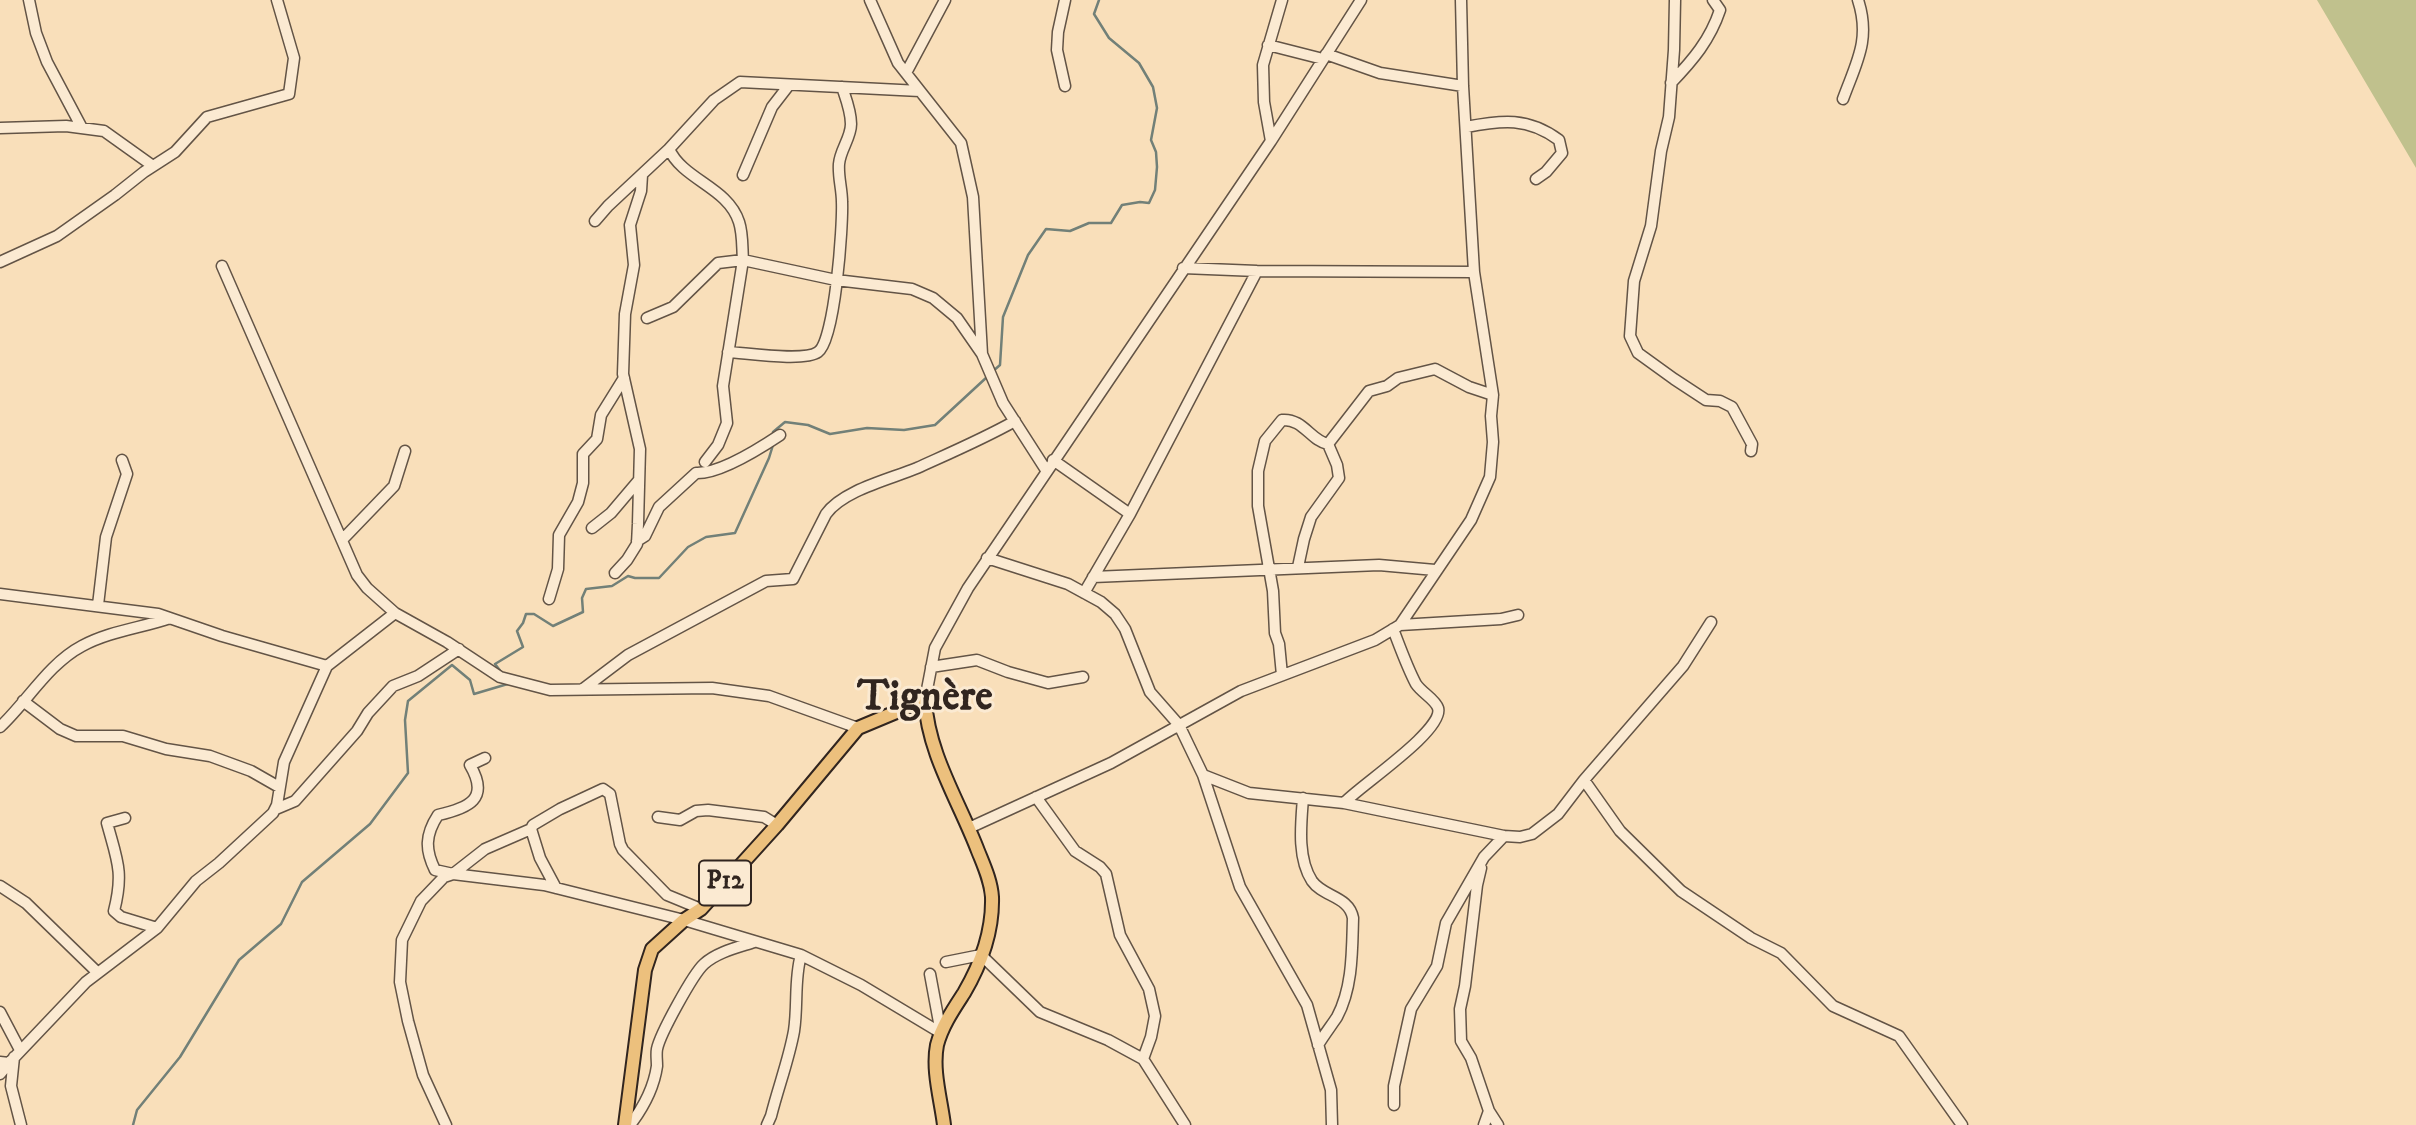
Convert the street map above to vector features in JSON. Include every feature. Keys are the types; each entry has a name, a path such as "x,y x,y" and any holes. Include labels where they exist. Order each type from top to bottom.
{"main road":[{"name":"P12","path":"625,1125 645,970 652,949 684,920 701,909 858,729 925,700"},
{"path":"925,700 937,756 969,828 991,889 989,934 977,968 941,1033 935,1058 944,1125"}],"street":[{"path":"29,0 36,33 47,62 82,128"},
{"path":"0,262 57,236 175,152 207,117 289,94 295,58 277,0"},
{"path":"870,0 890,50 961,143 973,197 982,354"},
{"path":"906,73 945,0"},
{"path":"1065,0 1057,50 1065,86"},
{"path":"1271,141 1263,65 1282,0"},
{"path":"925,700 935,648 968,588 1271,141 1361,0"},
{"path":"969,828 1111,763 1241,691 1375,640 1396,627 1471,520 1490,477 1493,395 1474,272 1463,86 1461,0"},
{"path":"1675,0 1669,117 1661,151 1651,226 1634,281 1630,336 1638,353 1674,379 1706,400 1720,401 1732,407 1752,444 1751,451"},
{"path":"1671,83 1697,55 1713,31 1720,10 1715,0"},
{"path":"1843,99 1864,40 1862,12 1858,0"},
{"path":"1268,45 1380,72 1463,86"},
{"path":"595,222 714,100 740,82 920,91"},
{"path":"743,175 772,107 789,85"},
{"path":"728,352 788,357 819,352 826,343 842,236 839,165 851,124 842,87"},
{"path":"1466,127 1517,121 1551,134 1559,140 1562,153 1546,172 1536,179"},
{"path":"0,128 52,126 104,131 153,166"},
{"path":"669,149 675,162 715,190 733,210 740,224 743,260 723,386 726,423 718,445 705,462"},
{"path":"615,573 627,560 637,541 640,449 624,378 625,314 634,265 630,225 641,191 642,175"},
{"path":"647,318 673,307 719,262 743,260 836,280 912,289 933,298 957,318 982,354 1003,403 1046,470"},
{"path":"222,266 357,575 367,588 395,613 459,649 500,677 551,690 712,688 769,696 858,729"},
{"path":"1183,268 1474,272"},
{"path":"1084,593 1130,514 1257,271"},
{"path":"1328,444 1369,391 1387,386 1398,378 1435,369 1469,387 1493,395"},
{"path":"549,599 558,569 559,535 578,502 583,483 583,454 597,439 601,415 624,378"},
{"path":"1283,675 1258,506 1258,463 1265,441 1282,420 1291,420 1306,428 1322,443 1328,444"},
{"path":"583,689 628,655 766,580 793,579 826,514 834,505 873,484 983,439 1014,421"},
{"path":"637,541 645,536 659,507 696,474 708,474 747,456 780,435"},
{"path":"1298,567 1311,517 1339,478 1328,444"},
{"path":"342,540 394,486 405,450"},
{"path":"98,605 106,537 127,474 122,460"},
{"path":"1053,460 1130,514"},
{"path":"592,528 611,513 639,480"},
{"path":"987,558 1068,584 1101,602 1115,614 1125,629 1150,692 1179,726 1203,775 1240,887 1307,1005 1331,1090 1332,1125"},
{"path":"1093,577 1379,565 1435,570"},
{"path":"0,594 98,605 170,618 327,666"},
{"path":"276,809 284,762 327,666 395,613"},
{"path":"1396,627 1501,619 1518,615"},
{"path":"0,727 79,647 114,633 170,618"},
{"path":"1203,775 1250,793 1344,803 1504,835 1520,837 1532,834 1558,814 1683,666 1711,622"},
{"path":"1344,803 1352,793 1407,752 1431,726 1438,714 1438,707 1417,684 1396,627"},
{"path":"0,1074 11,1058 97,972 117,960 157,928 196,881 276,809 295,801 358,731 368,713 393,686 429,670 459,649"},
{"path":"931,667 977,660 1008,672 1048,682 1083,677"},
{"path":"23,701 60,729 76,736 123,736 166,749 210,756 251,771 279,787"},
{"path":"485,758 470,765 477,778 478,792 472,802 461,810 438,815 430,827 428,855 435,870 556,888 684,920 801,955 861,985 941,1033"},
{"path":"1584,780 1620,831 1681,891 1751,938 1781,953 1833,1006 1899,1036 1962,1125"},
{"path":"446,1125 423,1075 400,982 402,940 421,901 436,884 485,849 531,828 560,809 603,789 610,794 623,850 667,895 701,909"},
{"path":"1036,797 1075,851 1106,874 1120,934 1149,989 1155,1016 1152,1037 1143,1059"},
{"path":"1303,798 1300,841 1312,880 1344,903 1353,913 1349,975 1343,1000 1338,1015 1318,1045"},
{"path":"658,817 680,820 696,811 708,810 764,817 777,825"},
{"path":"125,818 107,823 121,873 114,911 121,917 157,928"},
{"path":"531,828 540,858 556,888"},
{"path":"1394,1105 1394,1086 1411,1009 1437,966 1446,923 1484,857 1504,835"},
{"path":"1484,857 1476,885 1460,1009 1461,1041 1471,1058 1489,1111 1498,1125"},
{"path":"0,886 26,903 97,972"},
{"path":"630,1125 641,1111 653,1082 657,1066 657,1048 685,992 704,964 728,951 755,942"},
{"path":"767,1125 793,1034 798,1005 797,970 801,955"},
{"path":"946,962 981,955 1040,1012 1108,1040 1143,1059 1185,1125"},
{"path":"930,974 941,1033"},
{"path":"0,1012 11,1058 11,1086 21,1125"},
{"path":"1484,1125 1489,1111"}],"green space":[{"path":"2317,0 2416,0 2416,168"}],"waterway":[{"path":"992,372 1000,365 1003,317 1028,255 1046,229 1070,231 1089,223 1111,223 1122,205 1149,203 1155,190 1156,152 1151,140 1157,108 1153,87 1139,63 1109,38 1094,14 1099,0"},
{"path":"773,435 785,422 808,425 830,434 867,428 904,430 935,425 987,377"},
{"path":"502,673 495,664 523,647 517,631 526,614 534,614 553,626 583,612 582,598 586,589 612,586 628,576 659,578 688,547 706,537 735,533 773,445"},
{"path":"133,1125 137,1110 180,1057 239,960 281,924 302,882 370,824 408,773 405,720 408,701 452,665 470,680 474,694 511,683"}],"district":[{"name":"Tignère","path":"925,700"}]}
